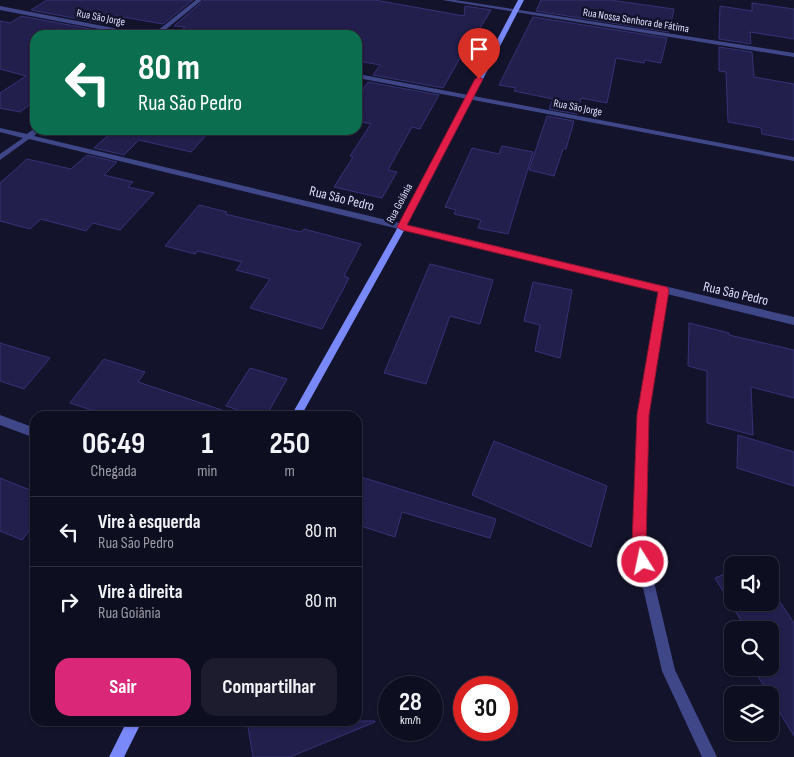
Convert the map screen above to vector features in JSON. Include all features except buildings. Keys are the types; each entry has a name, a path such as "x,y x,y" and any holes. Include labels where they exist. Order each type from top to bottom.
{"street":[{"path":"161,30 199,0"},
{"name":"Rua Nossa Senhora de Fátima","path":"445,0 794,55"},
{"name":"Rua Goiânia","path":"299,411 402,227 521,0"},
{"name":"Rua São Jorge","path":"0,8 113,30"},
{"name":"Rua São Jorge","path":"362,77 794,159"},
{"name":"Rua São Pedro","path":"0,130 794,321"},
{"path":"0,158 31,135"},
{"path":"664,290 643,415 639,544 669,671 710,757"},
{"path":"0,420 30,431"},
{"path":"116,757 132,726"}],"route":[{"path":"479,79 402,227 664,290 643,415 639,544 643,562"}]}
